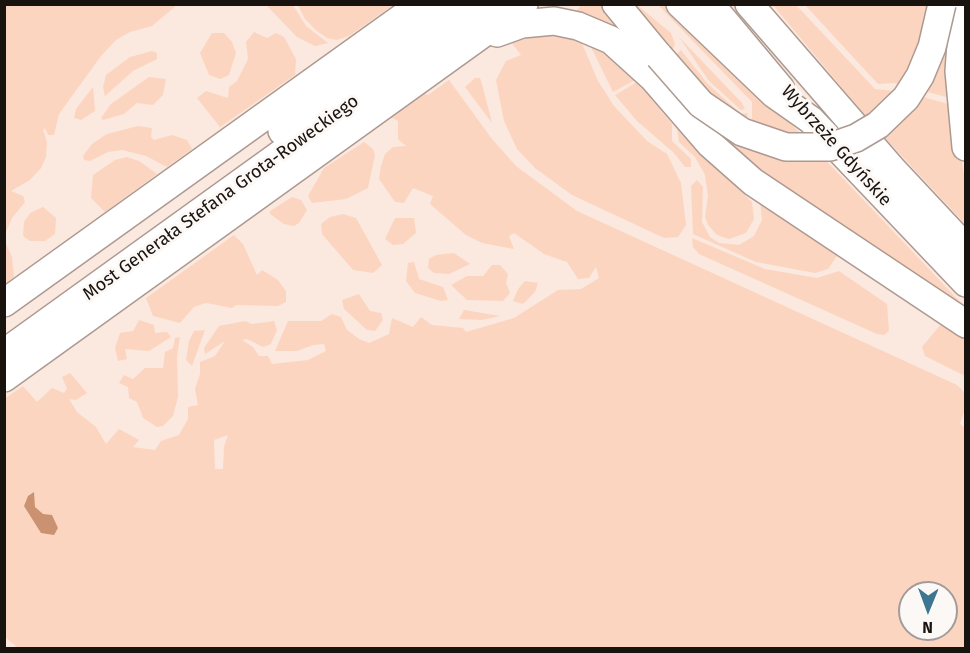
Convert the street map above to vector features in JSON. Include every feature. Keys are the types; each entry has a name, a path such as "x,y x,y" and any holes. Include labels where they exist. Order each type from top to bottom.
{"highway":[{"path":"4,303 455,4"},
{"path":"4,378 427,24 489,4"},
{"path":"427,24 524,4"},
{"path":"616,4 700,104 742,132 786,147 830,147 844,144 873,129 906,98 929,54 942,4"},
{"path":"680,4 774,94 811,120"},
{"name":"Wybrzeże Gdyńskie","path":"749,4 878,153 966,248"},
{"path":"964,4 960,50 961,116 966,147"},
{"path":"427,24 494,34 522,24 554,21 588,29 611,40 632,57 703,137 753,182 966,324"},
{"name":"Most Generała Stefana Grota-Roweckiego","path":"4,330 427,24"},
{"name":"Most Generała Stefana Grota-Roweckiego","path":"4,353 427,24"},
{"name":"Wybrzeże Gdyńskie","path":"811,120 966,283"}],"main road":[{"name":"Wybrzeże Gdyńskie","path":"712,4 811,120"}],"shaded area":[{"path":"298,4 393,5 349,36 337,40 327,38 317,31 305,19"},
{"path":"4,5 177,5 152,26 130,32 116,40 101,56 59,114 54,135 48,135 45,128 43,130 47,142 46,157 41,168 30,180 11,191 23,196 25,202 12,218 6,232"},
{"path":"266,5 293,5 306,26 328,43 315,46 297,37"},
{"path":"581,5 607,5 652,63 575,13"},
{"path":"624,5 637,5 671,33 675,44 670,57"},
{"path":"658,5 667,5 798,131 965,307 965,317 816,218 715,133 726,137 752,121 752,102"},
{"path":"773,5 796,5 875,89 904,92 952,105 965,180 965,224 872,124"},
{"path":"805,5 965,5 950,98 894,83 878,84"},
{"path":"254,32 267,38 276,33 284,37 296,59 295,75 220,127 197,98 206,91 228,98 229,87 237,81 248,59 246,42"},
{"path":"212,33 224,33 232,42 236,53 229,75 220,79 209,75 200,53"},
{"path":"545,35 581,41 598,81 614,106 647,141 667,154 681,183 686,225 678,237 664,238 572,195 535,168 517,149 504,121 496,80 506,61 521,55 511,42"},
{"path":"679,37 742,103 745,109 741,110 709,81"},
{"path":"590,45 613,59 635,80 613,92"},
{"path":"681,50 707,83 741,114 748,113 745,124 672,59"},
{"path":"152,51 157,53 157,59 133,71 105,96 103,87 106,75 130,57"},
{"path":"149,77 166,79 163,95 153,105 137,103 124,114 103,120 101,118 111,104"},
{"path":"475,78 480,78 492,123 465,87"},
{"path":"449,80 492,139 516,166 577,211 957,385 965,393 965,409 960,424 966,428 965,648 18,648 5,637 4,399 23,386 37,402 52,388 64,393 67,389 62,377 70,373 87,393 76,400 69,399 77,412 96,427 106,444 119,429 139,440 133,447 155,450 161,441 179,435 188,419 188,407 198,405 195,389 200,374 200,362 215,356 225,341 205,354 204,348 219,326 245,321 252,324 274,321 277,330 271,344 263,347 247,339 242,340 253,347 259,356 268,356 272,364 308,360 326,351 324,344 297,351 275,351 288,321 321,321 332,314 341,317 347,330 369,343 389,334 392,318 413,327 421,317 432,325 463,328 466,332 514,318 558,290 581,289 599,278 596,267 589,278 578,279 567,262 544,254 514,233 509,236 514,249 482,243 466,235 430,204 433,196 413,188 404,203 395,202 379,179 381,166 385,154 393,147 406,146 398,139 398,121 387,115 422,93 428,95","holes":["228,435 224,447 223,469 215,469 214,440"]},
{"path":"637,82 672,124 672,141 691,159 691,167 685,167 674,153 637,121 615,95"},
{"path":"93,87 95,111 81,120 74,118 76,109"},
{"path":"138,126 152,128 151,137 154,140 172,135 187,140 192,149 167,167 146,156 122,150 108,152 90,161 84,160 83,156 92,144 107,134"},
{"path":"677,129 752,202 754,219 746,233 729,239 717,235 708,225 705,217 708,196 705,175 695,157 679,142"},
{"path":"364,142 373,149 375,155 368,188 346,199 312,203 308,196 324,168"},
{"path":"127,157 139,161 157,174 105,212 91,198 93,175 115,160"},
{"path":"697,180 703,187 702,222 710,237 719,243 739,245 754,236 762,220 760,201 839,253 828,269 815,273 756,262 693,234 691,186"},
{"path":"292,197 301,200 307,210 299,223 294,226 284,224 270,214 270,211"},
{"path":"43,207 56,218 55,234 45,241 30,241 23,236 24,222 30,213"},
{"path":"343,214 356,218 382,265 373,273 353,270 322,234 321,224 330,217"},
{"path":"395,218 414,218 416,233 403,244 393,245 385,239"},
{"path":"234,235 243,244 257,275 262,270 278,280 286,291 286,302 278,306 236,305 232,308 206,303 194,307 180,323 153,316 146,298"},
{"path":"692,238 765,269 817,278 839,271 887,304 889,331 884,335 877,334 699,254 693,247"},
{"path":"4,239 12,257 14,277 5,284"},
{"path":"454,253 470,264 449,274 434,273 428,268 429,259 436,255"},
{"path":"414,262 419,279 443,287 448,300 441,301 415,293 406,281 408,263"},
{"path":"492,265 500,265 508,274 506,283 510,293 503,301 467,300 451,285 467,276 483,276"},
{"path":"525,281 538,283 535,292 523,304 513,301 518,289"},
{"path":"359,294 370,311 381,313 383,320 375,331 367,330 344,309 342,300"},
{"path":"464,310 500,316 482,320 459,319"},
{"path":"139,320 154,325 155,333 167,332 171,337 149,351 125,349 127,359 118,361 115,348 120,333 133,331"},
{"path":"942,323 965,335 965,376 925,356 922,347"},
{"path":"205,330 192,366 186,360 189,341 194,331"},
{"path":"180,337 177,356 178,397 173,416 163,426 157,427 143,418 137,402 129,398 128,387 119,383 124,375 133,379 145,368 163,368 165,352 173,348 175,338"},
{"path":"34,492 35,507 43,514 52,515 58,528 54,535 41,533 24,506 28,496"}]}
